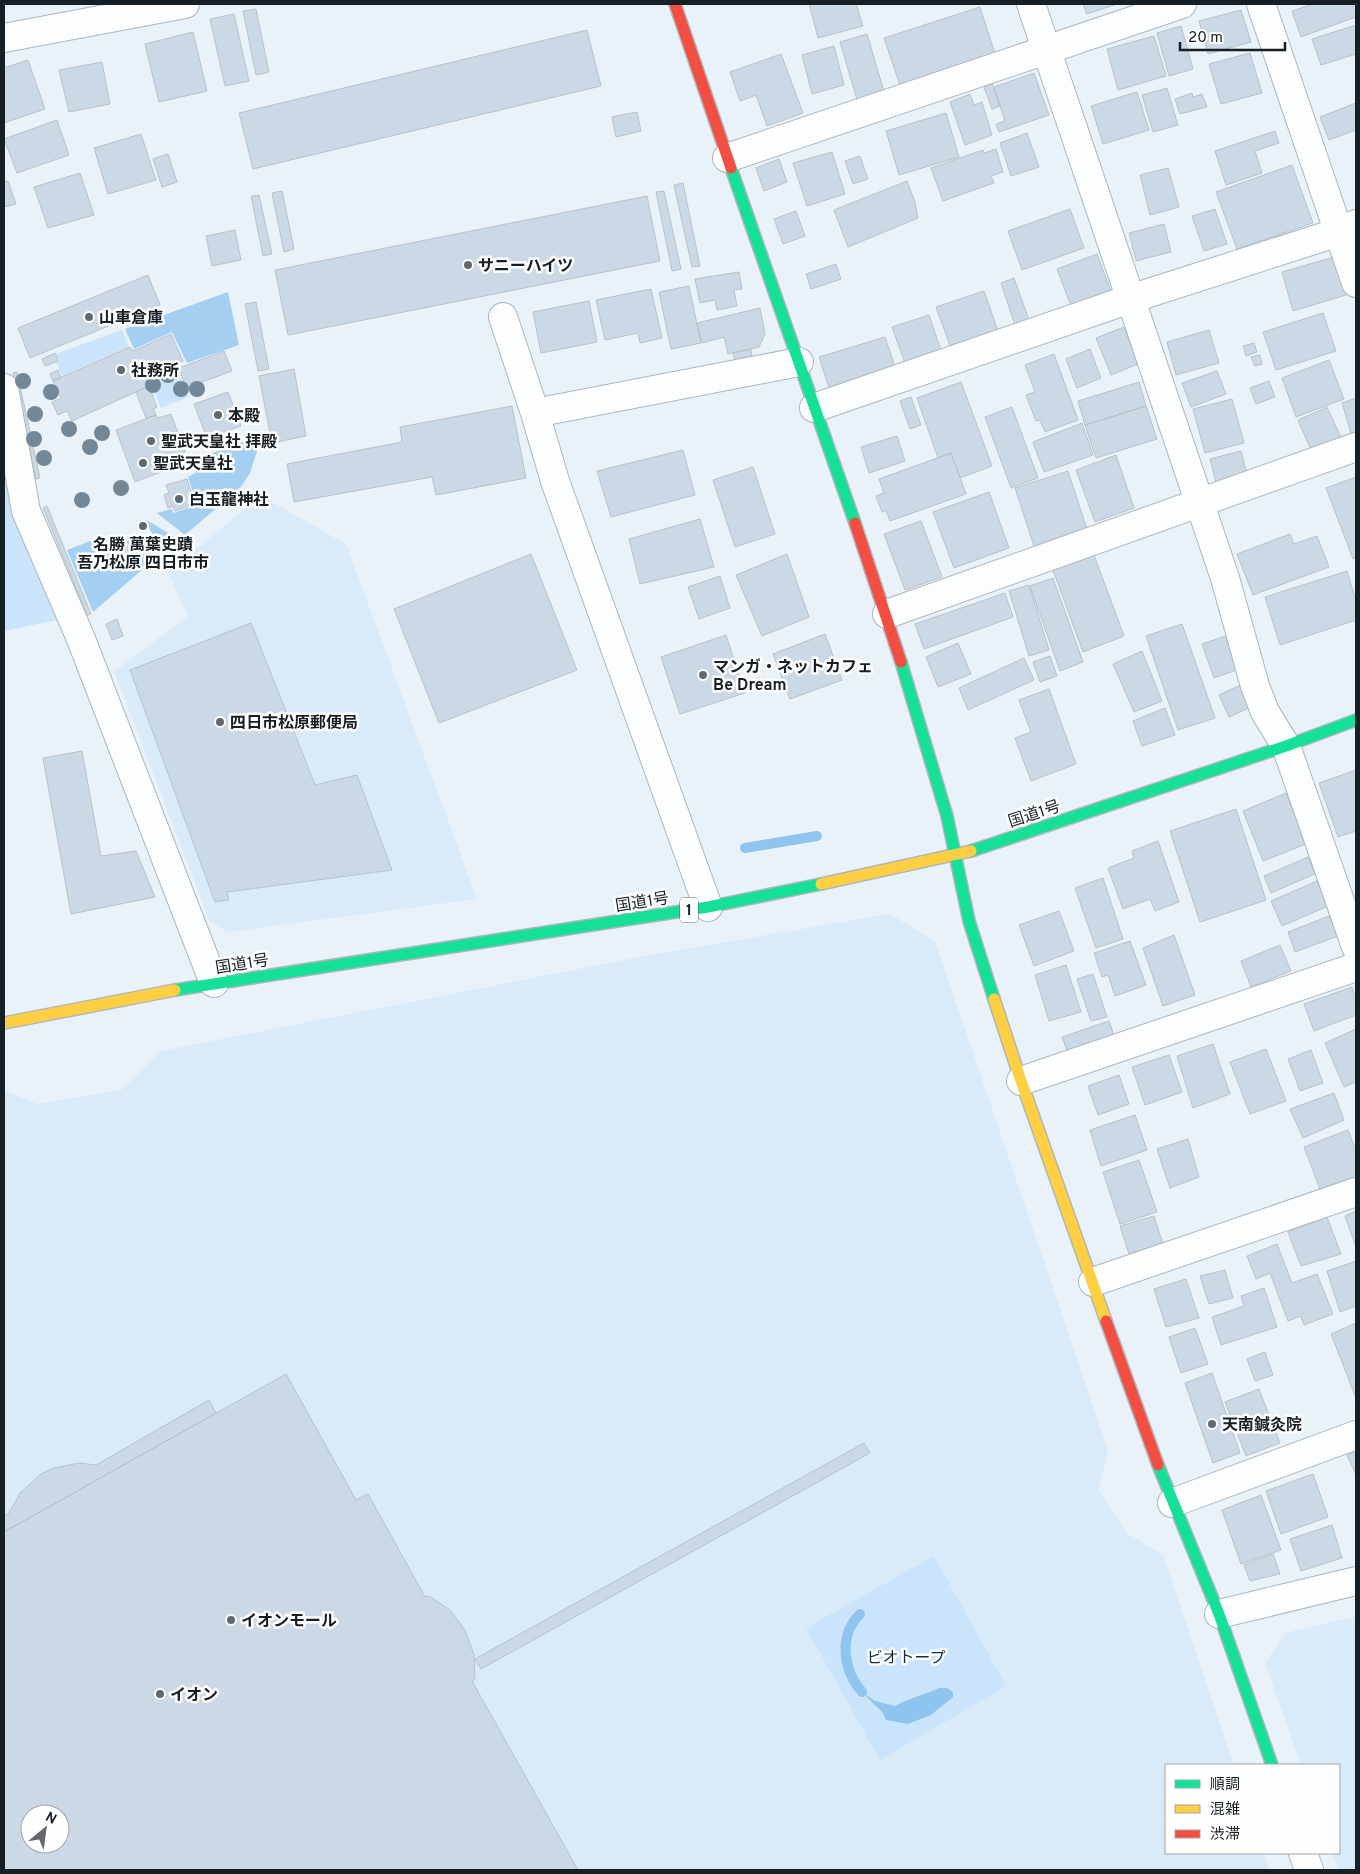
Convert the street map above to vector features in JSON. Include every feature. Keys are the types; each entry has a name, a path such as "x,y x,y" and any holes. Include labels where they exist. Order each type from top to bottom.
{"main road":[{"path":"675,4 887,614 946,816 969,921 1021,1081 1172,1503 1219,1614 1272,1764"},
{"name":"国道1号","path":"4,1023 214,983 708,907 956,856 1286,746 1356,720"}],"street":[{"path":"4,38 185,4"},
{"path":"1031,4 1225,578 1256,686 1265,712 1286,746 1356,947"},
{"path":"727,158 1182,4"},
{"path":"1261,4 1347,228 1356,283"},
{"path":"814,408 1130,299 1347,228"},
{"path":"503,317 555,481 708,907"},
{"path":"535,413 799,362"},
{"path":"4,388 26,511 81,639 214,983"},
{"path":"887,614 1356,447"},
{"path":"1021,1081 1356,967"},
{"path":"1093,1282 1356,1192"},
{"path":"1172,1503 1356,1435"},
{"path":"1219,1614 1356,1580"},
{"path":"1303,1854 1309,1870"}],"shaded area":[{"path":"228,292 239,345 187,363 172,332 134,349 125,329"},
{"path":"263,433 250,473 241,487 185,535 157,513 172,509 173,513 197,505 188,477 197,472 192,461"},
{"path":"261,496 346,544 477,899 228,932 210,922 114,671 188,617 168,572"},
{"path":"145,519 178,539 93,612 67,550 98,538 107,566 135,557 133,551 156,542"},
{"path":"890,914 935,941 1108,1450 1099,1490 1128,1534 1163,1555 1234,1764 1165,1764 1165,1854 1264,1854 1270,1870 4,1870 4,1090 37,1104 121,1090 161,1051 655,954"},
{"path":"1356,1616 1356,1870 1339,1870 1332,1854 1340,1854 1340,1764 1301,1764 1265,1663 1285,1633"},
{"path":"939,1688 947,1688 953,1692 953,1697 931,1715 908,1724 886,1720 883,1713 862,1692 875,1701 895,1706"}],"green space":[{"path":"122,330 129,347 62,376 56,362 59,361 55,354"},
{"path":"176,367 188,397 161,408 149,379"},
{"path":"4,472 15,517 57,620 4,631"},
{"name":"ビオトープ","path":"934,1556 1006,1686 880,1760 806,1628"}],"building":[{"path":"809,4 856,4 863,26 818,38"},
{"path":"1083,4 1117,4 1087,14"},
{"path":"1313,4 1356,4 1356,17 1301,37 1292,11"},
{"path":"980,7 996,57 901,88 884,38"},
{"path":"256,9 269,72 256,75 243,11"},
{"path":"1241,10 1251,42 1208,54 1199,21"},
{"path":"234,14 249,81 225,86 210,19"},
{"path":"1356,25 1356,54 1321,65 1312,39"},
{"path":"1181,26 1193,69 1169,76 1157,33"},
{"path":"587,30 601,86 253,169 239,113"},
{"path":"193,32 207,91 159,102 145,44"},
{"path":"867,34 885,95 858,103 840,42"},
{"path":"1154,36 1166,76 1118,90 1107,49"},
{"path":"834,46 844,85 812,94 802,55"},
{"path":"1250,53 1262,93 1221,104 1209,64"},
{"path":"781,54 803,113 767,126 756,95 740,101 730,72"},
{"path":"28,60 45,109 4,123 4,68"},
{"path":"102,62 110,104 69,112 59,70"},
{"path":"1034,73 1049,115 999,132 996,124 1005,121 994,87"},
{"path":"992,84 1000,106 992,109 984,87"},
{"path":"1167,88 1178,125 1153,132 1142,95"},
{"path":"1137,92 1149,130 1103,144 1091,106"},
{"path":"1192,93 1193,97 1202,94 1207,107 1180,114 1175,99"},
{"path":"970,94 974,105 982,102 992,135 965,145 950,102"},
{"path":"1356,103 1356,130 1329,140 1320,117"},
{"path":"637,112 641,131 616,137 612,117"},
{"path":"946,113 959,157 899,175 886,131"},
{"path":"57,120 69,155 17,173 4,139"},
{"path":"1275,131 1279,143 1255,151 1262,173 1226,185 1215,151"},
{"path":"1027,133 1039,167 1011,176 1000,143"},
{"path":"141,134 156,180 108,194 94,148"},
{"path":"996,149 1003,172 991,176 994,183 943,201 931,168 983,150 984,153"},
{"path":"832,152 845,194 807,206 793,163"},
{"path":"168,154 177,182 162,187 153,159"},
{"path":"860,156 868,179 853,184 845,161"},
{"path":"779,159 787,182 764,191 756,168"},
{"path":"1292,165 1313,223 1237,249 1216,192"},
{"path":"1168,168 1179,207 1150,215 1140,175"},
{"path":"80,173 94,215 48,228 34,187"},
{"path":"8,181 16,204 4,207 4,182"},
{"path":"907,181 915,202 918,218 848,247 834,210"},
{"path":"683,183 700,266 692,267 674,185"},
{"path":"282,191 294,249 284,252 272,193"},
{"path":"664,191 681,269 672,271 656,192"},
{"path":"259,195 272,254 263,256 251,196"},
{"name":"サニーハイツ","path":"647,196 660,261 288,335 275,270"},
{"path":"1070,209 1084,248 1022,270 1008,231"},
{"path":"1215,209 1227,244 1204,251 1192,216"},
{"path":"796,211 805,236 783,244 774,219"},
{"path":"1164,224 1171,252 1136,261 1129,233"},
{"path":"235,230 241,260 212,266 206,236"},
{"path":"1097,254 1111,291 1071,306 1057,269"},
{"path":"1334,257 1346,295 1293,311 1282,272"},
{"path":"836,264 841,279 811,289 806,274"},
{"path":"739,272 742,289 734,290 737,306 717,310 715,300 700,303 695,279"},
{"name":"山車倉庫","path":"148,275 160,305 30,358 18,328"},
{"path":"1014,278 1029,320 1015,325 1001,283"},
{"path":"689,286 701,343 671,349 659,292"},
{"path":"651,289 662,338 640,343 638,333 605,340 596,300"},
{"path":"984,291 999,334 952,351 936,307"},
{"path":"589,301 597,342 541,353 533,312"},
{"path":"256,302 269,369 258,371 245,304"},
{"path":"760,308 765,334 759,347 728,354 724,337 702,343 697,323"},
{"path":"1323,313 1336,351 1276,370 1263,332"},
{"path":"929,315 942,354 906,366 892,327"},
{"path":"1124,327 1138,364 1111,375 1096,338"},
{"path":"1209,330 1219,363 1176,375 1167,342"},
{"name":"社務所","path":"171,334 183,361 146,378 149,386 72,421 67,411 58,415 52,402 61,398 53,381 130,347 133,351"},
{"path":"885,337 898,376 832,397 819,357"},
{"path":"1254,343 1257,352 1246,356 1243,346"},
{"path":"751,349 752,357 735,361 733,353"},
{"path":"1090,349 1101,378 1077,388 1066,359"},
{"path":"224,351 232,371 186,388 179,368"},
{"path":"55,353 58,361 45,366 42,359"},
{"path":"1054,354 1078,420 1045,432 1040,420 1036,421 1026,395 1035,392 1025,365"},
{"path":"1260,355 1262,364 1255,366 1251,357"},
{"path":"1329,360 1344,399 1296,417 1282,378"},
{"path":"294,369 306,436 272,443 259,376"},
{"path":"58,370 61,378 53,381 50,374"},
{"path":"1217,371 1226,394 1191,407 1182,383"},
{"path":"17,372 40,478 36,479 13,373"},
{"path":"1269,381 1275,397 1256,404 1250,388"},
{"path":"961,382 992,466 960,478 951,453 938,458 917,398"},
{"path":"1139,382 1146,406 1085,425 1078,401"},
{"name":"社務所","path":"149,386 157,407 153,409 156,415 146,418 136,392"},
{"name":"本殿","path":"228,392 241,426 207,438 194,404"},
{"path":"911,397 921,425 910,429 900,401"},
{"path":"1356,398 1356,431 1351,433 1342,403"},
{"path":"1232,399 1244,443 1205,453 1193,409"},
{"path":"512,406 526,478 436,495 432,477 294,502 287,464 402,442 400,427"},
{"path":"1146,406 1157,439 1096,458 1085,425"},
{"path":"1012,407 1038,478 1011,488 985,417"},
{"path":"1327,407 1343,442 1313,455 1298,420"},
{"name":"聖武天皇社 拝殿","path":"171,414 185,452 176,455 179,465 135,482 116,430 156,415 158,418"},
{"path":"1082,423 1093,455 1044,472 1033,442"},
{"path":"897,436 905,461 869,473 861,447"},
{"path":"683,450 695,495 611,517 597,471"},
{"path":"1241,451 1248,478 1217,486 1210,459"},
{"path":"951,453 966,494 890,521 886,510 882,512 876,496 884,493 879,479"},
{"path":"1116,455 1134,508 1095,522 1076,470"},
{"path":"753,467 775,534 735,547 713,480"},
{"path":"1068,471 1087,529 1034,546 1015,488"},
{"path":"1356,477 1356,558 1353,559 1326,488"},
{"name":"白玉龍神社","path":"187,479 195,504 175,511 173,506 168,508 164,495 169,493 166,485"},
{"path":"989,492 1009,548 954,568 933,512"},
{"path":"47,506 91,614 87,615 43,508"},
{"path":"700,519 714,567 640,584 629,539"},
{"path":"921,521 942,577 905,590 884,534"},
{"path":"1290,534 1294,544 1317,536 1329,567 1253,595 1237,554"},
{"path":"128,541 132,556 108,563 104,548"},
{"path":"531,554 577,670 439,723 394,609"},
{"path":"787,554 809,617 762,636 736,575"},
{"path":"1094,555 1124,636 1083,652 1053,570"},
{"path":"1347,571 1356,601 1356,620 1280,645 1265,597"},
{"path":"720,576 730,608 699,619 688,587"},
{"path":"1053,578 1083,662 1060,671 1030,586"},
{"path":"1029,585 1049,650 1029,656 1009,591"},
{"path":"1005,593 1013,617 924,649 915,624"},
{"path":"117,619 123,636 112,640 106,624"},
{"name":"四日市松原郵便局","path":"251,623 315,785 357,775 392,870 227,892 229,900 215,902 130,670"},
{"path":"1182,624 1215,718 1178,730 1146,636"},
{"path":"825,634 842,680 790,699 773,654"},
{"path":"1232,634 1243,668 1214,678 1202,644"},
{"name":"マンガ・ネットカフェ Be Dream","path":"726,635 745,693 680,714 661,657"},
{"path":"958,643 971,674 938,687 926,657"},
{"path":"1142,651 1162,701 1134,712 1113,664"},
{"path":"1050,656 1057,676 1040,682 1033,662"},
{"path":"1024,658 1034,680 968,710 959,688"},
{"path":"1243,684 1253,706 1229,717 1219,695"},
{"path":"1049,689 1076,764 1031,781 1015,738 1031,732 1019,700"},
{"path":"1165,708 1175,735 1142,746 1133,721"},
{"path":"82,751 101,856 136,851 155,897 71,914 43,758"},
{"path":"1356,770 1356,831 1338,837 1319,783"},
{"path":"1286,793 1306,844 1263,861 1243,811"},
{"path":"1236,809 1266,900 1200,922 1170,831"},
{"path":"1158,841 1179,902 1155,911 1150,899 1123,909 1108,868 1134,858 1132,851"},
{"path":"1308,857 1315,874 1271,893 1264,876"},
{"path":"1103,878 1123,939 1096,948 1075,888"},
{"path":"1317,881 1328,906 1282,926 1271,901"},
{"path":"1059,911 1074,951 1034,966 1019,925"},
{"path":"1329,916 1338,936 1295,952 1288,932"},
{"path":"1174,935 1195,995 1163,1006 1143,948"},
{"path":"1130,941 1146,985 1115,996 1108,975 1102,977 1094,953"},
{"path":"1280,945 1291,971 1251,987 1241,961"},
{"path":"1066,965 1081,1012 1049,1021 1035,975"},
{"path":"1093,974 1107,1017 1091,1021 1077,979"},
{"path":"1352,987 1356,999 1356,1015 1314,1031 1304,1004"},
{"path":"1109,1021 1117,1044 1070,1059 1062,1037"},
{"path":"1356,1029 1356,1082 1344,1087 1325,1043"},
{"path":"1213,1044 1230,1094 1193,1108 1177,1056"},
{"path":"1266,1049 1286,1101 1250,1114 1230,1062"},
{"path":"1311,1050 1323,1083 1300,1091 1288,1059"},
{"path":"1169,1055 1182,1092 1145,1105 1132,1067"},
{"path":"1119,1075 1129,1104 1098,1115 1088,1086"},
{"path":"1334,1093 1344,1120 1303,1138 1290,1109"},
{"path":"1135,1115 1147,1150 1101,1166 1090,1130"},
{"path":"1348,1130 1356,1151 1356,1183 1323,1197 1304,1147"},
{"path":"1188,1139 1199,1177 1170,1188 1157,1149"},
{"path":"1139,1160 1157,1212 1120,1224 1103,1172"},
{"path":"1356,1211 1356,1247 1345,1216"},
{"path":"1154,1216 1163,1244 1129,1254 1120,1226"},
{"path":"1327,1217 1341,1254 1301,1266 1288,1232"},
{"path":"1277,1244 1292,1283 1317,1274 1333,1314 1304,1325 1301,1316 1288,1321 1270,1273 1256,1279 1247,1256"},
{"path":"1356,1261 1356,1306 1340,1312 1327,1271"},
{"path":"1225,1270 1233,1298 1209,1304 1200,1276"},
{"path":"1186,1279 1199,1318 1166,1327 1154,1289"},
{"path":"1264,1288 1277,1327 1221,1345 1212,1317 1244,1306 1241,1296"},
{"path":"1356,1323 1356,1398 1331,1334"},
{"path":"1195,1328 1208,1364 1181,1373 1169,1337"},
{"path":"1265,1352 1273,1375 1255,1381 1247,1359"},
{"path":"1212,1373 1240,1453 1213,1463 1185,1383"},
{"name":"イオンモール","path":"286,1374 356,1500 368,1494 425,1597 429,1596 450,1610 465,1630 474,1655 475,1679 472,1681 578,1870 4,1870 4,1532"},
{"path":"1259,1389 1280,1443 1246,1456 1225,1402"},
{"path":"209,1400 216,1413 4,1532 4,1516 8,1514 21,1492 41,1474 54,1468 79,1463 96,1465"},
{"path":"864,1443 870,1453 481,1669 475,1659"},
{"path":"1356,1452 1356,1475 1347,1455"},
{"path":"1313,1474 1328,1517 1281,1534 1266,1491"},
{"path":"1261,1495 1281,1550 1241,1564 1222,1510"},
{"path":"1332,1525 1342,1558 1301,1571 1290,1539"},
{"path":"1273,1554 1280,1574 1250,1581 1244,1565"}],"waterway":[{"path":"745,848 817,836"},
{"path":"860,1614 848,1632 846,1653 851,1674 862,1692"}],"traffic: fast":[{"path":"731,168 855,523"},
{"path":"901,662 947,816 969,921 994,999"},
{"path":"971,851 1286,746 1356,720"},
{"path":"175,990 708,907 821,884"},
{"path":"1158,1465 1219,1614 1272,1764"}],"traffic: slow":[{"path":"821,884 971,851"},
{"path":"4,1023 175,990"},
{"path":"994,999 1106,1321"}],"traffic: jam":[{"path":"675,4 731,168"},
{"path":"855,523 901,662"},
{"path":"1106,1321 1158,1465"}],"place":[{"name":"サニーハイツ","path":"468,265"},
{"name":"山車倉庫","path":"89,317"},
{"name":"社務所","path":"121,370"},
{"name":"本殿","path":"218,415"},
{"name":"聖武天皇社 拝殿","path":"151,441"},
{"name":"聖武天皇社","path":"143,463"},
{"name":"白玉龍神社","path":"179,499"},
{"name":"名勝 萬葉史蹟 吾乃松原 四日市市","path":"143,526"},
{"name":"マンガ・ネットカフェ Be Dream","path":"703,675"},
{"name":"四日市松原郵便局","path":"220,722"},
{"name":"天南鍼灸院","path":"1212,1424"},
{"name":"イオンモール","path":"231,1620"},
{"name":"イオン","path":"160,1694"}]}
